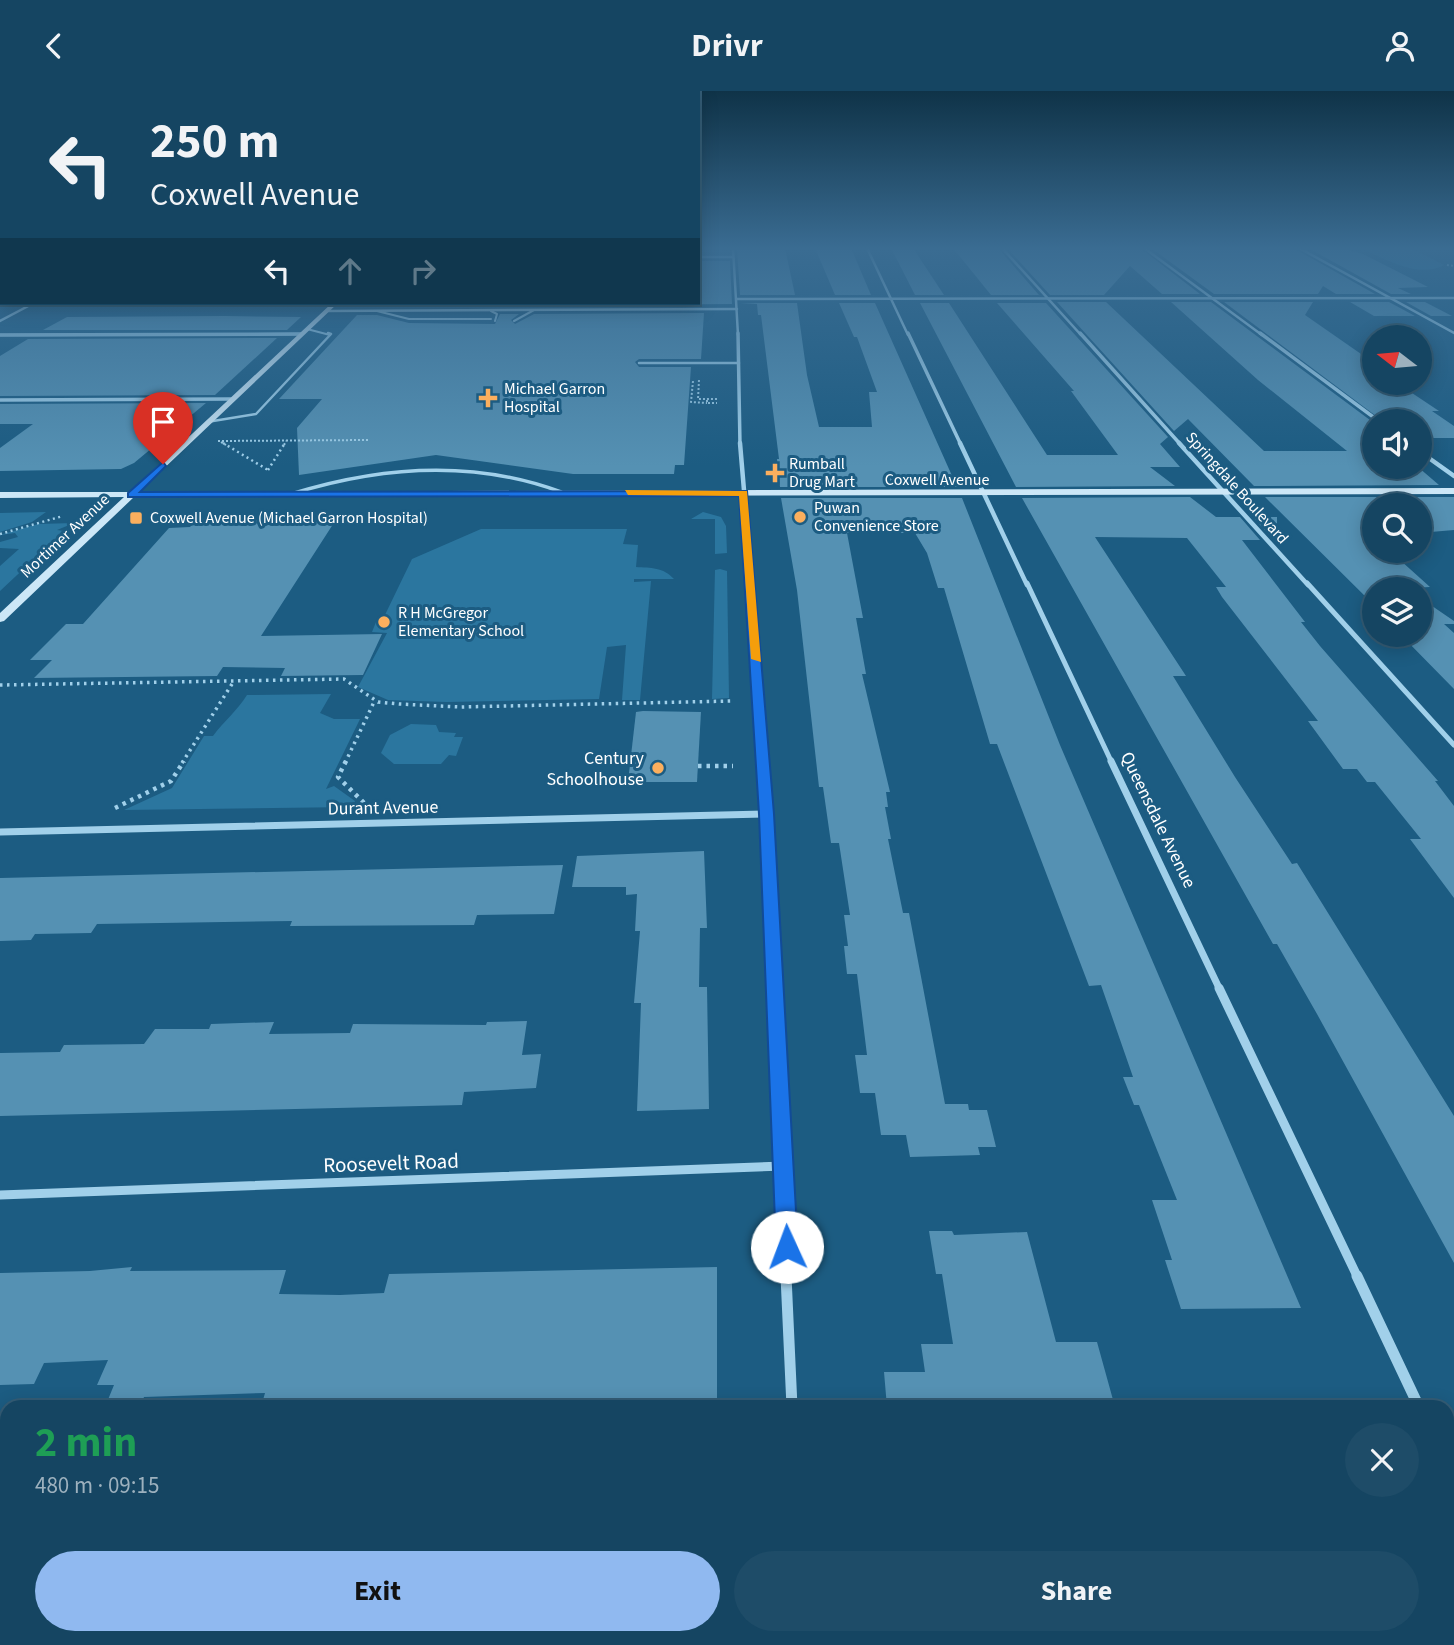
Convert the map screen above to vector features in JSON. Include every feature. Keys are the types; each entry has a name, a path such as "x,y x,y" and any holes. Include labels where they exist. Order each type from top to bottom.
{"main road":[{"name":"Mortimer Avenue","path":"0,619 316,321"},
{"name":"Coxwell Avenue","path":"0,495 1454,491"}],"street":[{"path":"737,321 744,493 767,814 792,1400"},
{"name":"Queensdale Avenue","path":"901,321 1416,1400"},
{"name":"Springdale Boulevard","path":"1068,321 1454,745"},
{"path":"1243,321 1362,409"},
{"path":"1431,321 1454,333"},
{"path":"0,335 304,331"},
{"path":"0,400 231,399"},
{"path":"1432,460 1454,476"},
{"name":"Durant Avenue","path":"0,832 767,814"},
{"name":"Roosevelt Road","path":"0,1195 784,1167"}],"lane":[{"path":"207,422 246,417 268,404 331,334 304,331"},
{"path":"639,363 739,363"},
{"path":"291,493 354,476 439,468 539,482 561,492"}],"path":[{"path":"707,401 698,399 699,377 693,377 690,401 707,401 717,401"},
{"path":"218,440 268,470"},
{"path":"207,441 368,440"},
{"path":"264,477 286,441"},
{"path":"0,534 67,514"},
{"path":"0,685 344,679 375,700 460,706 731,701"},
{"path":"105,813 171,781 232,683"},
{"path":"365,811 365,803 338,777 370,705 375,700"},
{"path":"698,766 733,766"}],"shaded area":[{"path":"46,512 32,522 0,532 0,513"},
{"path":"703,512 721,517 726,526 727,553 715,554 715,519 691,519"},
{"path":"74,523 57,530 64,531 0,591 0,566 19,549 0,548 0,542 18,537 15,533 0,535 38,524"},
{"path":"481,529 627,529 623,544 638,545 636,567 661,570 674,579 634,579 634,582 651,581 640,700 622,700 626,645 607,647 599,699 447,702 388,700 358,687 387,633 372,632 376,622 383,619 412,559"},
{"path":"715,570 727,571 729,698 712,699"},
{"path":"331,694 320,713 334,719 360,719 326,789 334,786 355,801 353,807 124,810 172,788 204,736 213,736 247,695"},
{"path":"411,724 436,725 439,732 456,733 454,737 463,737 456,756 449,755 441,764 394,764 381,753 390,735"}],"building":[{"path":"61,321 297,321 287,330 43,330"},
{"name":"Michael Garron Hospital","path":"352,321 495,324 497,321 512,321 515,324 522,321 704,321 701,359 639,359 635,362 639,367 691,367 684,465 675,465 674,474 573,474 436,455 299,475 297,428 322,399 279,399"},
{"path":"762,321 799,321 807,375 819,427 872,427 869,392 877,392 857,337 854,337 847,321 883,321 957,487 780,487"},
{"path":"929,321 960,321 1047,455 1118,455 1071,391 1074,391 1012,321 1062,321 1168,437 1160,444 1180,467 1150,467 1175,486 1016,487"},
{"path":"1074,321 1126,321 1264,451 1347,451 1258,380 1192,321 1236,321 1362,414 1362,479 1432,479 1439,485 1254,486 1188,419 1174,431"},
{"path":"1249,321 1313,321 1362,355 1362,395 1415,395 1439,411 1367,409"},
{"path":"277,338 215,395 0,396 0,356 28,339"},
{"path":"206,403 134,463 121,469 0,471 0,448 33,424 0,424 0,404"},
{"path":"1432,411 1454,426 1454,438 1432,438"},
{"path":"1190,497 1216,517 1240,517 1260,540 1242,540 1305,622 1301,622 1320,646 1438,781 1435,781 1454,806 1454,898 1410,839 1421,839 1375,782 1367,782 1357,769 1343,769 1308,721 1318,721 1222,597 1216,587 1226,587 1187,538 1095,537 1186,676 1173,676 1235,777 1292,864 1297,863 1454,1116 1454,1263 1317,1014 1277,944 1273,944 1022,498"},
{"path":"1265,497 1362,497 1362,563 1403,563 1419,577 1362,577 1362,593"},
{"path":"1432,497 1454,497 1454,530 1432,532"},
{"path":"781,498 962,498 1060,745 1301,1308 1181,1309 1165,1260 1172,1260 1152,1200 1177,1200 1139,1105 1134,1105 1123,1077 1133,1077 1101,985 1089,986 997,744 990,744 944,588 938,588 927,553 915,533 847,533 863,618 856,618 866,674 862,674 890,792 886,792 888,807 885,807 891,839 888,839 903,913 909,913 945,1104 968,1104 969,1110 987,1110 996,1147 978,1147 980,1155 910,1157 906,1135 881,1135 875,1093 860,1093 855,1055 867,1055 857,974 847,974 844,946 848,946 844,915 850,915 839,843 831,843 823,787 819,787 797,590"},
{"path":"1253,517 1277,517 1277,539 1273,539"},
{"path":"337,518 261,636 382,634 363,675 281,676 285,668 223,667 217,676 34,678 52,660 30,660 66,624 83,624 169,528 190,527 198,519"},
{"path":"1432,606 1454,621 1454,624 1444,624 1454,633 1454,689 1413,647 1432,647"},
{"path":"636,712 701,712 697,782 628,782"},
{"path":"704,851 707,928 700,928 699,987 707,987 709,1109 637,1111 641,1003 634,1003 640,931 635,931 637,894 626,895 626,887 572,887 577,856"},
{"path":"563,865 554,914 477,915 474,925 290,926 292,921 97,924 91,933 35,934 31,940 0,941 0,878"},
{"path":"527,1021 522,1055 541,1054 536,1088 464,1092 462,1105 0,1116 0,1053 60,1052 64,1045 144,1044 155,1029 209,1029 211,1024 274,1022 269,1034 350,1033 353,1024 486,1025 487,1022"},
{"path":"929,1231 952,1231 954,1235 1027,1232 1056,1342 1097,1342 1113,1400 886,1400 884,1372 925,1372 921,1344 953,1344 942,1274 936,1274"},
{"path":"132,1267 130,1271 286,1270 279,1294 340,1295 384,1293 389,1274 717,1267 717,1398 263,1400 265,1393 108,1400 114,1385 97,1385 108,1360 44,1363 34,1384 0,1385 0,1273"}],"slow traffic":[{"path":"628,492 744,493 757,659"}],"place":[{"name":"Michael Garron Hospital","path":"488,398"},
{"name":"Rumball Drug Mart","path":"775,473"},
{"name":"Puwan Convenience Store","path":"800,517"},
{"name":"Coxwell Avenue (Michael Garron Hospital)","path":"136,518"},
{"name":"R H McGregor Elementary School","path":"384,622"},
{"name":"Century Schoolhouse","path":"658,768"}],"route":[{"path":"163,464 132,495 681,491 744,493 767,814 787,1247"}]}
